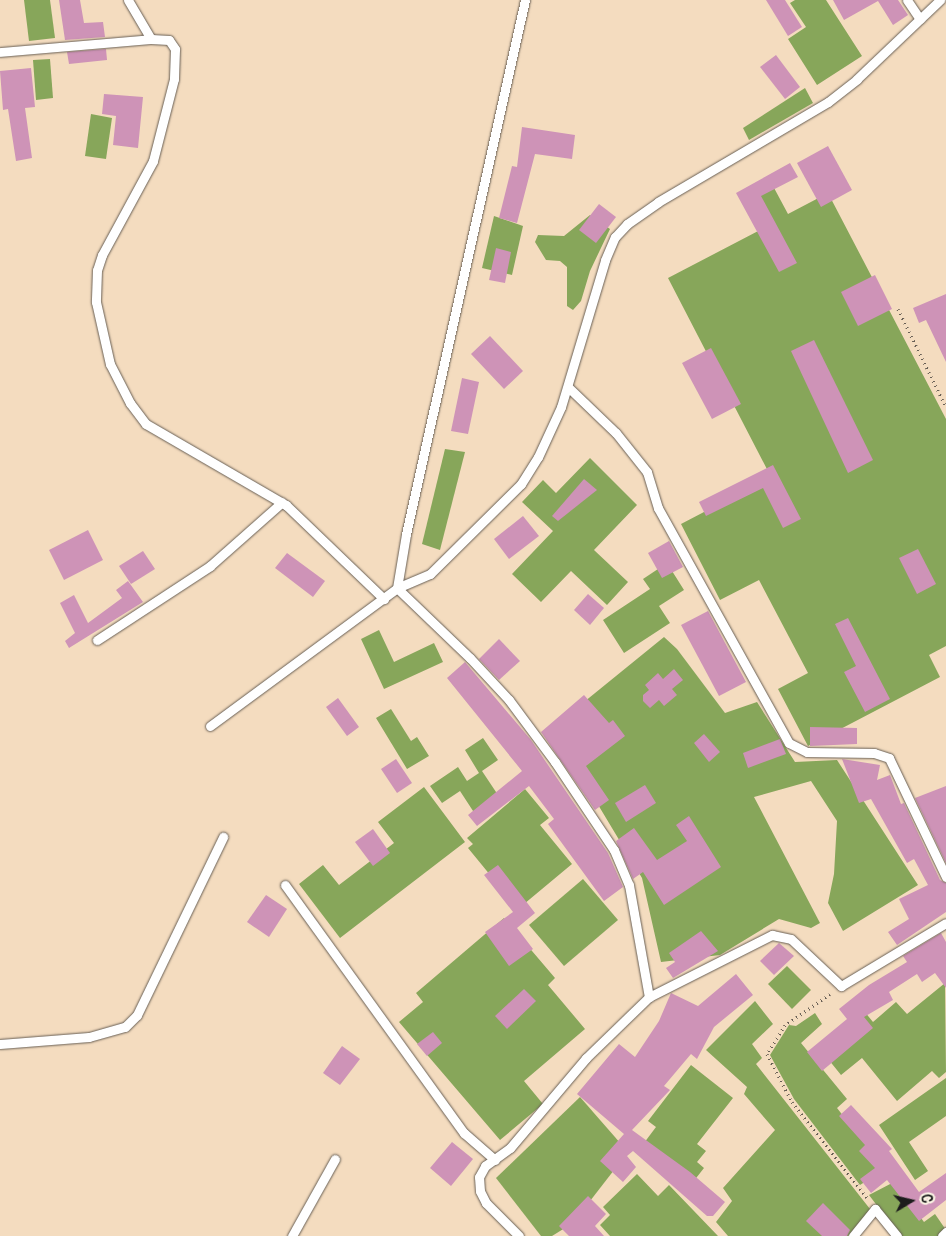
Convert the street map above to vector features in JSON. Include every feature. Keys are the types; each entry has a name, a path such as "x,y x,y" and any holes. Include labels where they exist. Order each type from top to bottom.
{"lane":[{"path":"128,0 152,39"},
{"path":"397,588 406,534 525,0"},
{"path":"907,0 920,19"},
{"path":"210,726 397,588 430,574 520,484 538,457 568,387 605,260 615,237 627,224 828,102 940,0"},
{"path":"0,52 162,38 174,44 174,79 153,162 102,254 97,270 96,302 110,364 130,403 146,424 200,458 282,502 384,599"},
{"path":"568,387 616,433 647,472 658,508 788,743 807,752 874,753 889,758 946,877"},
{"path":"97,640 210,566 282,502"},
{"path":"397,588 509,700 555,762 614,850 628,885 648,997"},
{"path":"0,1044 89,1037 125,1027 136,1015 223,837"},
{"path":"285,885 464,1133 495,1160"},
{"path":"519,1236 486,1203 480,1191 479,1178 485,1166 510,1148 586,1058 648,997 772,935 791,939 841,986 946,923"},
{"path":"292,1236 335,1159"},
{"path":"853,1236 875,1208 897,1236"},
{"path":"942,1236 946,1232"}],"path":[{"path":"898,309 946,407"},
{"path":"841,986 785,1025 767,1054 792,1102 875,1208"}],"green space":[{"path":"24,0 50,0 55,38 29,41"},
{"path":"795,0 826,0 862,56 817,85 788,39 806,27 790,3"},
{"path":"50,59 53,98 36,100 33,60"},
{"path":"805,88 813,103 749,140 743,128"},
{"path":"91,114 112,118 106,159 85,156"},
{"path":"773,186 788,214 828,193 946,419 946,646 929,655 940,677 808,746 778,689 808,673 759,580 720,600 681,524 771,477 668,278 762,229 747,199"},
{"path":"590,215 610,229 590,271 581,301 573,310 567,306 567,267 560,261 546,260 535,242 538,235 564,236"},
{"path":"494,216 523,226 512,275 482,268"},
{"path":"445,449 465,452 440,550 422,544"},
{"path":"590,458 637,505 594,550 628,582 607,605 571,571 541,602 512,574 553,531 522,502 543,480 556,493"},
{"path":"667,563 684,590 659,606 670,623 624,653 603,620 650,589 643,579"},
{"path":"379,630 394,662 434,643 443,662 384,689 361,639"},
{"path":"664,637 677,649 725,713 757,702 795,762 837,760 918,885 843,931 828,903 834,874 837,821 811,781 754,797 820,923 811,928 779,919 720,955 661,962 642,878 552,728"},
{"path":"391,709 411,741 417,737 429,756 407,769 376,718"},
{"path":"483,738 498,760 482,771 500,798 475,814 460,791 442,803 430,786 458,767 467,781 479,773 465,750"},
{"path":"424,787 465,842 340,938 299,884 323,865 339,885 394,843 378,822"},
{"path":"525,789 549,818 540,825 572,864 518,909 468,848 473,844 467,838"},
{"path":"583,879 618,920 564,966 529,925"},
{"path":"504,918 555,978 548,985 585,1029 524,1081 543,1104 500,1140 399,1022 423,1002 416,993"},
{"path":"787,966 811,990 792,1009 768,984"},
{"path":"945,983 946,1072 939,1078 932,1071 897,1101 862,1058 841,1075 820,1049 864,1011 873,1022 896,1002 907,1014"},
{"path":"755,1001 773,1024 752,1044 762,1058 756,1064 870,1209 848,1236 728,1236 716,1222 732,1201 723,1188 775,1130 744,1094 747,1087 706,1050"},
{"path":"815,1013 822,1024 801,1043 847,1099 837,1108 885,1169 860,1185 794,1099 770,1055 789,1025 796,1026"},
{"path":"691,1065 733,1098 697,1144 706,1151 697,1162 704,1168 693,1182 644,1143 656,1127 648,1121"},
{"path":"946,1078 946,1116 909,1142 928,1171 915,1180 879,1125"},
{"path":"580,1097 628,1152 573,1223 552,1236 541,1236 496,1178"},
{"path":"637,1174 658,1196 669,1185 718,1236 610,1236 600,1225 610,1215 603,1207"},
{"path":"894,1182 924,1222 935,1214 946,1230 939,1236 900,1236 869,1195"}],"building":[{"path":"59,0 80,0 84,23 103,22 105,37 65,40"},
{"path":"766,0 785,0 802,27 788,36"},
{"path":"833,0 898,0 908,15 893,25 878,1 844,20"},
{"path":"106,49 107,60 69,64 67,52"},
{"path":"776,55 800,87 785,99 760,67"},
{"path":"31,68 35,107 25,108 32,158 16,161 8,109 3,110 0,71"},
{"path":"104,94 143,97 138,148 113,145 116,116 102,114"},
{"path":"522,127 575,135 572,159 535,154 517,223 499,218 512,166 517,167"},
{"path":"828,146 852,190 821,207 797,163"},
{"path":"790,163 798,177 761,196 797,263 779,272 736,193"},
{"path":"599,204 616,217 596,243 579,230"},
{"path":"496,248 511,252 505,283 489,280"},
{"path":"875,275 892,309 858,326 841,292"},
{"path":"946,294 946,362 926,320 919,323 913,308"},
{"path":"490,336 523,371 504,389 471,354"},
{"path":"814,340 873,460 848,473 791,351"},
{"path":"711,348 741,404 712,419 682,363"},
{"path":"462,378 479,382 468,434 451,431"},
{"path":"773,465 801,519 783,528 763,488 706,516 699,502"},
{"path":"584,479 597,490 558,521 552,516"},
{"path":"523,516 539,536 509,559 494,539"},
{"path":"88,530 103,560 64,580 49,550"},
{"path":"669,541 683,567 662,578 648,553"},
{"path":"918,549 936,584 917,594 899,558"},
{"path":"143,551 155,569 131,584 119,566"},
{"path":"287,553 325,581 313,597 275,568"},
{"path":"128,581 143,602 69,648 65,641 75,633 60,603 74,595 88,623 122,598 116,590"},
{"path":"588,594 604,608 590,625 574,610"},
{"path":"708,611 746,682 719,696 681,625"},
{"path":"848,618 890,699 865,712 844,672 856,666 835,624"},
{"path":"499,639 520,661 499,680 479,659"},
{"path":"465,662 531,740 608,853 623,887 604,901 548,824 554,819 529,786 477,826 468,815 522,771 447,678"},
{"path":"674,669 683,680 672,689 677,695 664,706 659,700 650,708 643,701 643,695 649,690 645,685 658,673 663,679"},
{"path":"584,695 609,723 613,720 625,736 586,766 609,800 595,810 541,732"},
{"path":"338,698 359,727 347,736 326,707"},
{"path":"810,727 857,728 857,744 810,746"},
{"path":"704,734 720,752 709,762 694,743"},
{"path":"780,739 786,754 748,768 743,753"},
{"path":"396,759 412,783 397,793 381,769"},
{"path":"842,759 880,765 877,780 890,775 901,804 904,803 940,880 946,883 946,912 897,945 888,932 909,919 899,899 928,885 914,859 907,863 871,799 859,803"},
{"path":"645,785 656,803 626,822 615,803"},
{"path":"946,786 946,863 915,798"},
{"path":"689,816 721,867 664,905 643,872 633,879 616,841 634,828 657,860 687,841 676,825"},
{"path":"373,829 390,853 373,866 355,842"},
{"path":"498,865 535,913 517,928 533,949 509,966 485,932 513,912 484,875"},
{"path":"266,895 287,909 269,937 247,922"},
{"path":"701,931 718,951 673,978 666,968 675,962 669,953"},
{"path":"941,933 946,942 946,988 935,973 922,982 917,974 889,992 893,1000 864,1017 873,1028 822,1071 807,1052 847,1019 839,1009 869,985 907,962 903,956"},
{"path":"779,943 794,956 774,975 760,961"},
{"path":"736,974 753,995 714,1027 697,1059 691,1054 664,1086 670,1090 632,1130 690,1172 725,1202 713,1216 707,1216 633,1151 627,1156 636,1167 623,1182 600,1161 624,1134 577,1094 619,1044 635,1057 659,1021 671,993 698,1006"},
{"path":"524,989 536,1001 507,1029 495,1016"},
{"path":"433,1032 442,1043 427,1056 417,1044"},
{"path":"342,1046 360,1059 340,1085 323,1073"},
{"path":"851,1105 892,1149 889,1151 919,1192 946,1173 946,1200 919,1221 887,1180 871,1193 860,1179 875,1168 859,1151 865,1145 839,1116"},
{"path":"452,1142 473,1159 451,1186 430,1168"},
{"path":"588,1196 606,1214 595,1226 604,1236 569,1236 559,1226"},
{"path":"823,1203 850,1230 847,1236 822,1236 806,1221"}]}
